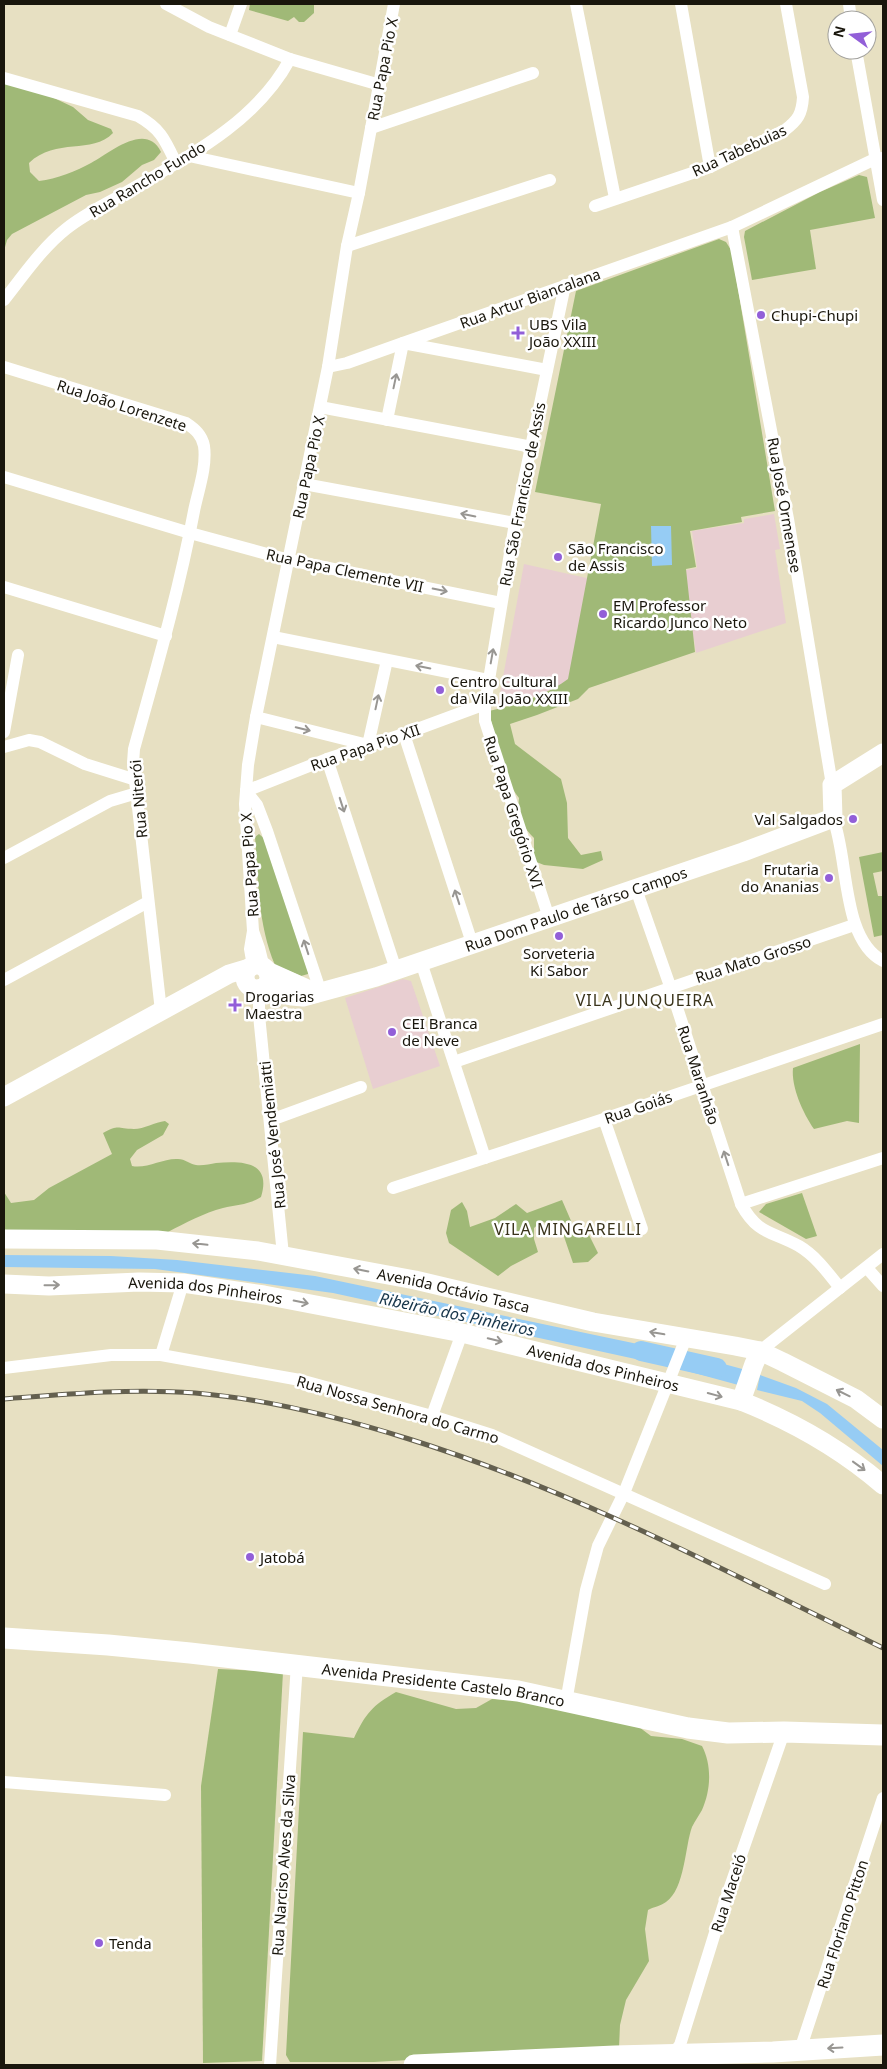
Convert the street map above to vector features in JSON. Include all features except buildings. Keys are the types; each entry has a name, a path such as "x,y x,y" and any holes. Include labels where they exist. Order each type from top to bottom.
{"main road":[{"name":"Avenida Presidente Castelo Branco","path":"4,1638 108,1645 297,1664 518,1691 688,1728 728,1733 784,1732 883,1735"},
{"path":"414,2065 645,2060 673,2054 883,2045"}],"street":[{"path":"166,4 210,27 290,59 380,85"},
{"path":"230,35 241,4"},
{"name":"Rua Papa Pio X","path":"257,978 246,821 246,791 256,717 328,367 347,246 396,4"},
{"path":"576,4 615,198"},
{"path":"681,4 710,167"},
{"name":"Rua Tabebuias","path":"595,206 710,167 785,130 795,122 802,111 803,97 786,4"},
{"name":"Rua Rancho Fundo","path":"4,300 28,269 65,229 189,156 235,124 280,78 290,59"},
{"path":"858,60 879,158 883,200"},
{"path":"371,128 533,73"},
{"path":"4,78 138,116 154,125 161,133 176,163"},
{"path":"189,156 359,193"},
{"name":"Rua Artur Biancalana","path":"328,367 403,343 732,226 879,158"},
{"path":"347,246 550,180"},
{"name":"Rua José Ormenese","path":"732,226 788,519 832,785"},
{"name":"Rua São Francisco de Assis","path":"484,704 516,524 565,285"},
{"path":"387,420 403,343 547,370"},
{"name":"Rua João Lorenzete","path":"4,367 186,423 197,430 204,446 203,464 190,533"},
{"path":"320,407 532,447"},
{"name":"Rua Papa Clemente VII","path":"4,477 190,533 289,560 501,602"},
{"path":"304,484 516,524"},
{"name":"Rua Niterói","path":"161,1011 133,764 134,748 166,636 190,533"},
{"path":"4,587 166,636"},
{"path":"273,637 488,680"},
{"path":"4,732 18,655"},
{"path":"256,717 368,745 387,660"},
{"name":"Rua Papa Pio XII","path":"246,791 327,759 404,734 484,704"},
{"name":"Rua Papa Gregório XVI","path":"484,704 485,721 549,918"},
{"path":"404,734 472,944"},
{"path":"4,747 29,740 40,742 136,787"},
{"path":"883,753 832,785 833,818 840,835 854,925 864,944 883,961"},
{"path":"327,759 396,970"},
{"path":"4,858 136,787"},
{"path":"246,791 257,805 267,831 319,993"},
{"name":"Rua Dom Paulo de Társo Campos","path":"161,1011 212,985 257,978 292,996 319,993 421,962 636,889 833,818"},
{"path":"246,821 252,821 267,831"},
{"name":"Rua Maranhão","path":"636,889 670,986 741,1204 750,1220 760,1228 800,1246 815,1258 840,1288"},
{"path":"4,980 148,902"},
{"name":"Rua Mato Grosso","path":"454,1062 670,986 854,925"},
{"path":"421,962 486,1158"},
{"name":"Rua José Vendemiatti","path":"257,978 283,1255"},
{"path":"4,1097 161,1011"},
{"name":"Rua Goiás","path":"393,1188 703,1086 883,1024"},
{"path":"271,1120 361,1087"},
{"path":"604,1119 642,1229"},
{"path":"741,1204 883,1158"},
{"name":"Avenida Octávio Tasca","path":"4,1239 157,1240 283,1255 416,1280 594,1322 683,1346 757,1358 856,1399 883,1419"},
{"path":"743,1396 757,1358 883,1254"},
{"path":"867,1268 883,1286"},
{"name":"Avenida dos Pinheiros","path":"4,1284 49,1286 139,1282 183,1284 271,1296 462,1333 743,1396 833,1446 883,1485"},
{"path":"161,1355 183,1284"},
{"path":"432,1416 462,1333"},
{"path":"566,1702 586,1590 598,1546 624,1493 683,1346"},
{"name":"Rua Nossa Senhora do Carmo","path":"4,1368 111,1355 161,1355 300,1380 432,1416 492,1435 825,1584"},
{"name":"Rua Narciso Alves da Silva","path":"270,2065 297,1664"},
{"name":"Rua Maceió","path":"673,2054 680,2045 723,1906 784,1732"},
{"path":"4,1782 165,1795"},
{"name":"Rua Floriano Pitton","path":"800,2050 878,1834 883,1798"}],"shaded area":[{"name":"EM Professor Ricardo Junco Neto","path":"774,514 780,549 775,550 786,623 696,653 693,631 694,640 497,709 524,564 591,579 589,589 697,568 692,531 744,523 744,519"},
{"name":"CEI Branca de Neve","path":"403,979 411,981 440,1066 373,1089 345,998"}],"green space":[{"path":"250,4 314,4 314,13 304,22 299,22 294,17 288,21 249,10"},
{"path":"4,78 35,89 73,107 88,120 111,129 113,133 104,140 95,143 51,150 39,155 29,163 30,172 39,181 73,172 118,147 137,139 146,139 154,143 161,152 154,160 142,165 122,182 100,192 86,195 12,234 7,240 4,251"},
{"path":"859,175 867,177 875,218 810,230 816,269 752,280 744,237 745,231 820,192"},
{"path":"719,239 726,242 731,250 775,511 741,517 742,522 690,531 696,567 686,569 695,652 589,688 578,699 510,724 515,744 561,779 567,803 568,838 581,855 601,851 603,860 583,869 544,865 534,861 534,838 521,820 519,798 513,790 504,769 489,711 540,695 568,679 601,504 535,492 576,291"},
{"path":"259,834 267,841 310,968 308,974 301,976 275,965 269,950 262,918 258,885 255,837"},
{"path":"883,852 883,871 873,873 878,896 883,896 883,935 874,937 859,857"},
{"path":"860,1044 859,1123 847,1121 814,1129 799,1100 794,1083 793,1068"},
{"path":"165,1121 169,1124 163,1135 137,1150 130,1159 132,1166 138,1167 172,1159 198,1165 226,1162 245,1163 258,1170 262,1176 261,1197 247,1203 209,1213 168,1232 4,1233 4,1192 11,1203 34,1200 49,1188 112,1154 103,1133 116,1128 138,1129"},
{"path":"802,1193 817,1236 806,1239 759,1212 766,1204"},
{"path":"562,1200 575,1230 586,1229 598,1253 588,1262 573,1263 560,1225 547,1224 542,1221 534,1228 534,1239 538,1252 511,1266 498,1276 449,1243 446,1233 451,1210 462,1202 467,1211 470,1227 495,1218 516,1204 527,1213"},
{"path":"218,1669 283,1672 262,2061 203,2063 201,1786"},
{"path":"396,1692 456,1709 476,1708 492,1699 510,1700 513,1696 635,1724 651,1736 682,1739 702,1746 709,1769 709,1786 705,1802 692,1827 684,1867 677,1887 666,1902 648,1910 645,1929 649,1961 626,2000 620,2025 619,2048 374,2062 290,2062 286,2055 303,1732 354,1738 362,1722 371,1711"}],"water":[{"path":"651,526 671,526 672,565 652,566"},
{"path":"4,1255 111,1256 177,1260 315,1276 671,1351 663,1365 333,1293 155,1269 4,1267"},
{"path":"694,1356 746,1370 742,1386 687,1371"},
{"path":"760,1375 796,1388 827,1404 883,1450 883,1466 820,1413 802,1401 757,1390"}],"waterway":[{"name":"Ribeirão dos Pinheiros","path":"641,1351 717,1368"}],"railway":[{"path":"4,1399 123,1391 195,1393 276,1404 356,1423 471,1460 591,1508 709,1562 883,1648"}],"place":[{"name":"Chupi-Chupi","path":"761,315"},
{"name":"UBS Vila João XXIII","path":"518,333"},
{"name":"São Francisco de Assis","path":"558,557"},
{"name":"EM Professor Ricardo Junco Neto","path":"603,614"},
{"name":"Centro Cultural da Vila João XXIII","path":"440,690"},
{"name":"Val Salgados","path":"853,819"},
{"name":"Frutaria do Ananias","path":"829,878"},
{"name":"Sorveteria Ki Sabor","path":"559,936"},
{"name":"Drogarias Maestra","path":"235,1005"},
{"name":"CEI Branca de Neve","path":"392,1032"},
{"name":"Jatobá","path":"250,1557"},
{"name":"Tenda","path":"99,1943"}],"district":[{"name":"VILA JUNQUEIRA","path":"645,1000"},
{"name":"VILA MINGARELLI","path":"568,1229"}]}
